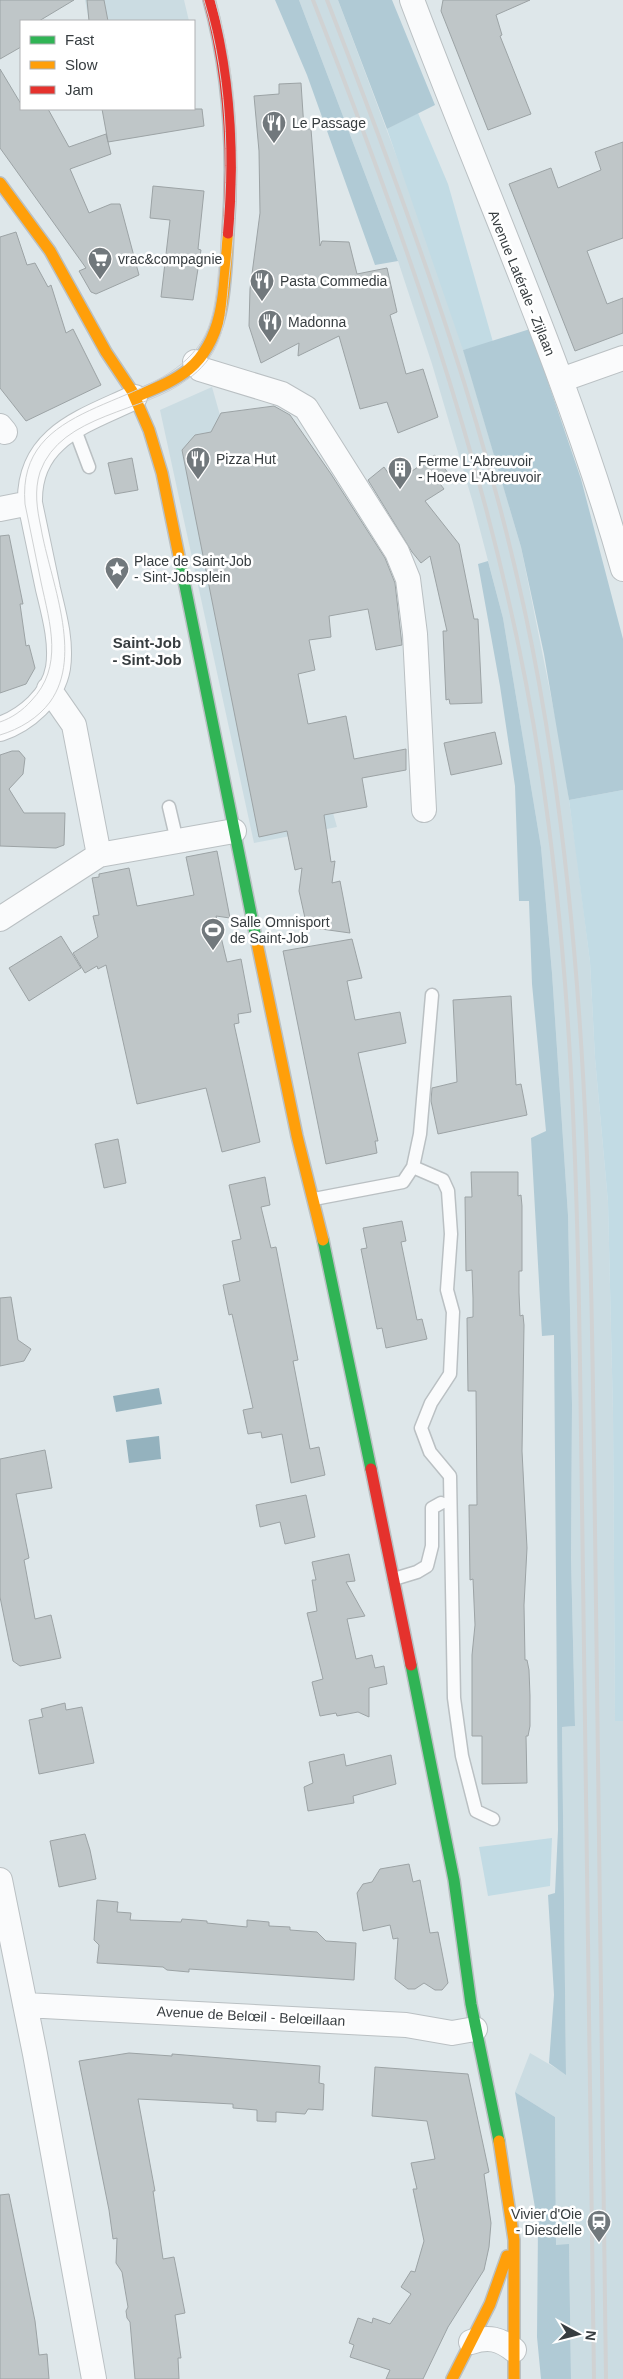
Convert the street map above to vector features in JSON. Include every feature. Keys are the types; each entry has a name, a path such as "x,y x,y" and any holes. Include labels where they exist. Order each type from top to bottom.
{"main road":[{"path":"135,397 169,383 195,362 206,350 217,324 232,192 229,104 222,50 210,0"},
{"path":"0,182 50,252 106,352 135,397 149,430 162,473 297,1136 314,1199 394,1579 460,1910 464,1965 475,2029 504,2166 511,2215 515,2258 514,2379"},
{"path":"452,2379 501,2277 506,2260 511,2215"}],"street":[{"name":"Avenue Latérale - Zijlaan","path":"412,0 561,380 609,518 623,569"},
{"path":"561,380 623,358"},
{"path":"195,362 200,369 282,394 306,408 397,552 408,579 415,634 424,810"},
{"path":"0,729 15,723 35,709 49,689 58,668 59,645 30,503 31,483 37,462 51,443 74,427 135,397"},
{"path":"0,509 30,503"},
{"path":"49,689 74,725 99,855"},
{"path":"0,919 99,855 234,831"},
{"path":"0,1880 25,2004 94,2379"},
{"name":"Avenue de Belœil - Belœillaan","path":"25,2004 406,2025 452,2032 475,2029"},
{"path":"471,2342 485,2338 498,2339 514,2350"}],"lane":[{"path":"74,427 89,467"},
{"path":"169,807 177,841"},
{"path":"314,1199 403,1182 413,1167 420,1134 432,994"},
{"path":"413,1167 443,1180 448,1191 451,1234 447,1290 453,1312 450,1374 431,1403 421,1428 430,1452 450,1476 454,1698 469,1789 476,1811 493,1819"},
{"path":"394,1579 417,1572 427,1566 432,1546 432,1508 441,1503"}],"shaded area":[{"path":"85,0 184,0 189,20 89,20"},
{"path":"275,0 299,0 398,261 375,265 307,75"},
{"path":"299,0 338,0 411,195 462,345 521,547 562,751 576,850 590,962 595,1058 608,1202 613,1414 615,1721 623,1721 623,2379 571,2379 569,2245 556,2246 555,2117 515,2092 530,2053 566,2074 562,1727 575,1726 571,1558 572,1404 568,1215 552,973 541,847 503,618 473,503 432,364 398,261"},
{"path":"338,0 392,0 435,105 387,129"},
{"path":"418,113 448,184 493,342 463,350 387,129"},
{"path":"530,329 581,479 623,639 623,790 569,800 544,654 521,547 463,350"},
{"path":"212,387 337,827 254,843 160,410"},
{"path":"488,561 503,618 541,847 552,973 568,1215 572,1404 571,1558 575,1726 562,1727 566,2075 549,2063 554,1995 548,1895 555,1893 558,1830 554,1335 542,1336 531,1138 546,1131 532,984 529,901 519,901 515,786 500,686 478,564"},
{"path":"623,790 623,1721 615,1721 613,1414 608,1202 595,1058 590,962 569,800"},
{"path":"159,1388 162,1404 116,1412 113,1396"},
{"path":"159,1436 161,1459 129,1463 126,1440"},
{"path":"552,1838 550,1886 488,1896 479,1847"},
{"path":"515,2092 555,2117 556,2245 569,2244 571,2379 541,2379 537,2337 538,2225"}],"building":[{"path":"0,0 74,0 41,20 20,20 20,48 0,59"},
{"path":"87,0 104,0 108,20 89,20"},
{"path":"443,0 530,0 496,15 502,35 500,36 531,114 488,130 441,11"},
{"path":"0,69 20,102 20,110 49,110 69,147 106,134 111,154 70,169 89,213 111,204 120,204 139,275 96,294 91,292 79,271 86,268 0,148"},
{"path":"301,83 304,129 311,129 320,246 322,241 349,242 357,274 387,268 397,312 390,315 406,374 423,369 438,417 398,433 387,402 360,409 339,336 298,356 299,343 261,363 249,326 250,289 260,213 259,151 254,96 279,94 279,84"},
{"path":"202,109 204,126 108,142 102,110"},
{"path":"623,142 623,238 587,251 607,304 623,298 623,333 575,351 509,184 551,168 558,188 601,170 595,152"},
{"path":"153,186 204,191 198,249 201,250 193,300 161,297 170,220 150,218"},
{"path":"16,232 27,265 35,263 48,287 51,285 66,333 73,329 101,385 26,421 0,388 0,237"},
{"path":"274,406 290,415 331,474 385,558 395,583 402,645 376,650 368,609 329,616 331,637 309,640 315,670 298,674 308,724 346,716 354,759 406,749 406,770 362,778 367,807 324,815 331,862 335,861 332,883 340,881 350,933 307,927 299,891 302,868 295,870 287,831 259,837 182,450 195,435 211,432 221,413"},
{"path":"435,455 448,473 437,480 444,489 425,501 459,544 474,619 478,619 482,703 450,704 449,699 446,700 443,631 447,631 430,556 421,563 412,552 368,480 384,467 395,483"},
{"path":"132,458 138,490 115,494 108,463"},
{"path":"9,535 23,604 20,604 26,646 29,645 35,668 26,684 0,693 0,536"},
{"path":"495,732 502,764 451,775 444,743"},
{"path":"19,751 25,758 23,774 9,789 24,813 65,813 64,845 56,848 0,846 0,755"},
{"path":"217,851 230,918 216,916 227,962 241,959 251,1012 238,1014 239,1023 234,1024 260,1142 222,1152 206,1088 137,1104 106,965 98,969 97,966 85,973 73,953 98,937 93,916 99,915 92,878 99,877 99,874 129,868 137,906 194,895 186,857"},
{"path":"61,936 81,968 29,1001 9,968"},
{"path":"352,939 362,978 347,981 355,1020 400,1012 406,1043 358,1053 378,1141 375,1141 377,1153 326,1164 283,951"},
{"path":"511,996 516,1085 521,1084 527,1115 438,1134 431,1101 432,1088 457,1082 453,1000"},
{"path":"118,1139 126,1183 104,1188 95,1144"},
{"path":"471,1172 518,1172 518,1196 521,1195 522,1271 519,1271 519,1293 520,1316 523,1315 524,1325 522,1451 527,1548 524,1605 525,1660 527,1660 529,1670 530,1696 530,1726 528,1736 526,1736 527,1783 482,1784 482,1736 472,1736 472,1655 475,1625 473,1579 470,1580 469,1505 477,1505 476,1391 468,1391 467,1318 473,1317 473,1298 472,1270 466,1271 465,1197 472,1197"},
{"path":"265,1177 270,1205 261,1207 271,1248 276,1247 298,1360 293,1361 310,1449 319,1447 325,1475 291,1483 282,1434 262,1438 261,1432 248,1434 243,1410 253,1408 232,1314 229,1315 223,1285 240,1281 232,1241 241,1239 229,1185"},
{"path":"402,1221 406,1241 401,1242 417,1320 422,1319 427,1339 386,1348 382,1328 377,1329 361,1249 367,1248 363,1228"},
{"path":"11,1297 18,1340 31,1349 24,1361 0,1366 0,1298"},
{"path":"45,1450 52,1488 16,1494 29,1558 24,1560 35,1619 51,1615 61,1658 20,1666 13,1661 0,1597 0,1459"},
{"path":"306,1495 315,1537 285,1544 280,1522 260,1527 256,1505"},
{"path":"349,1554 355,1581 346,1582 365,1616 347,1619 356,1659 372,1655 375,1668 384,1666 387,1684 369,1688 369,1717 358,1712 337,1716 336,1713 320,1716 312,1682 323,1679 307,1613 317,1611 312,1580 316,1580 312,1562"},
{"path":"65,1703 66,1710 82,1707 94,1763 39,1774 29,1720 43,1717 41,1709"},
{"path":"344,1754 346,1766 391,1755 396,1784 353,1796 354,1803 308,1811 304,1787 313,1783 309,1762"},
{"path":"85,1834 96,1879 59,1887 50,1841"},
{"path":"409,1864 413,1882 420,1880 430,1933 438,1932 448,1983 442,1990 435,1990 424,1983 415,1989 408,1989 395,1979 398,1938 393,1939 390,1925 363,1931 357,1893 363,1884 372,1882 380,1869"},
{"path":"97,1900 118,1902 117,1912 131,1913 130,1920 181,1922 182,1919 247,1927 247,1920 269,1922 269,1926 290,1927 290,1930 317,1932 326,1941 356,1943 354,1980 189,1969 189,1972 167,1970 163,1967 97,1963 99,1945 94,1940"},
{"path":"129,2053 172,2056 172,2054 320,2066 319,2083 324,2084 323,2110 308,2109 305,2114 276,2112 276,2122 257,2121 257,2110 233,2108 233,2104 138,2099 155,2191 153,2191 163,2259 174,2257 185,2313 175,2315 181,2358 178,2358 179,2379 135,2379 130,2322 126,2311 128,2307 122,2272 116,2263 117,2238 113,2239 109,2210 79,2061"},
{"path":"375,2067 468,2074 489,2172 484,2174 491,2223 489,2247 484,2270 448,2327 423,2379 386,2379 390,2370 350,2357 354,2345 349,2343 358,2318 372,2323 373,2318 390,2324 411,2294 401,2287 411,2271 415,2272 424,2241 413,2189 417,2189 411,2163 435,2159 427,2121 372,2116"},
{"path":"9,2194 35,2321 39,2355 47,2354 49,2379 0,2379 0,2195"}],"tram line":[{"path":"0,722 17,713 31,701 41,688 48,674 51,659 52,644 48,614 25,504 28,470 41,444 63,425 89,411 148,385 175,369 197,348 208,329 211,319 223,233 226,165 223,98 219,65 213,32 204,0"},
{"path":"0,735 15,730 45,708 60,683 64,662 62,617 45,548 37,500 40,472 51,452 66,437 85,426 150,400 188,379 209,358 216,348 221,334 226,306 233,235 237,168 234,100 230,66 215,0"}],"railway":[{"path":"313,0 377,167 407,252 462,422 486,508 526,683 543,785 556,887 566,989 572,1092 579,1299 594,2379"},
{"path":"327,0 391,167 450,337 500,508 521,595 539,683 556,788 569,894 585,1105 592,1317 606,2379"}],"traffic: fast":[{"path":"180,561 256,938"},
{"path":"323,1240 371,1469"},
{"path":"411,1665 454,1880 471,2004 499,2141"}],"traffic: slow":[{"path":"0,183 50,251 106,352 132,391 149,430 162,473 180,561"},
{"path":"135,397 183,374 201,356 211,341 222,306 228,233"},
{"path":"256,938 297,1136 323,1240"},
{"path":"499,2141 514,2240 514,2379"},
{"path":"452,2379 490,2304 507,2256"}],"traffic: jam":[{"path":"209,0 222,58 229,115 231,174 228,233"},
{"path":"371,1469 411,1665"}],"place":[{"name":"Le Passage","path":"274,144"},
{"name":"vrac&compagnie","path":"100,280"},
{"name":"Pasta Commedia","path":"262,302"},
{"name":"Madonna","path":"270,343"},
{"name":"Pizza Hut","path":"198,480"},
{"name":"Ferme L'Abreuvoir - Hoeve L'Abreuvoir","path":"400,490"},
{"name":"Place de Saint-Job - Sint-Jobsplein","path":"117,590"},
{"name":"Salle Omnisport de Saint-Job","path":"213,951"},
{"name":"Vivier d'Oie - Diesdelle","path":"599,2243"}],"district":[{"name":"Saint-Job - Sint-Job","path":"147,650"}]}
